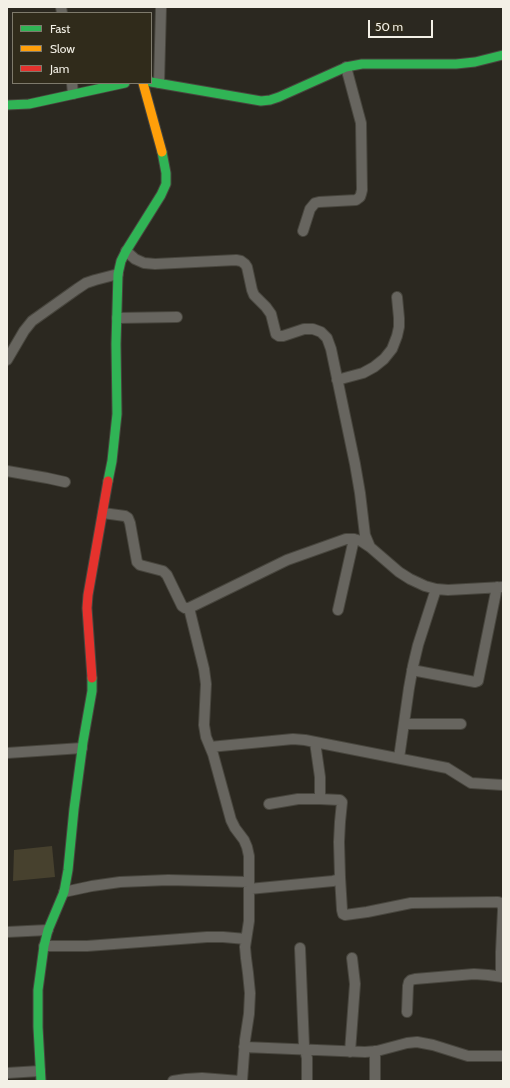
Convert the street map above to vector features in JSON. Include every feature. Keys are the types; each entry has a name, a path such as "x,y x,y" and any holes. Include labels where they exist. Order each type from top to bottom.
{"street":[{"path":"160,7 155,82 261,101 279,97 346,67 362,64 456,64 475,62 503,55"},
{"path":"303,231 310,210 315,203 356,200 360,198 362,194 361,123 346,67"},
{"path":"72,84 73,94"},
{"path":"7,105 29,104 120,84"},
{"path":"7,1073 40,1076 38,990 44,946 48,930 64,892 68,870 82,748 91,700 92,680 87,617 88,595 112,461 117,414 118,274 126,251 161,195 166,184 166,173 163,157 143,84"},
{"path":"126,251 135,259 144,263 155,264 241,261 247,267 254,295 271,314 276,334 283,336 304,329 313,329 321,332 327,338 360,493 365,535 370,547"},
{"path":"7,360 24,331 32,321 86,283 118,274"},
{"path":"337,380 374,367 384,359 392,349 399,327 397,297"},
{"path":"117,318 177,317"},
{"path":"7,471 65,482"},
{"path":"103,513 125,516 128,518 136,562 144,567 163,571 167,574 182,606 185,608 190,608 288,560 346,539 361,541 405,576 425,586 436,589 454,590 500,587 478,682 412,670"},
{"path":"338,610 354,539"},
{"path":"399,758 412,670 418,645 436,589"},
{"path":"173,1081 202,1078 241,1081 250,993 246,958 246,939 249,921 249,856 244,840 231,820 205,731 205,676 190,608"},
{"path":"404,724 461,724"},
{"path":"210,747 293,739 447,768 471,783 503,786"},
{"path":"315,742 320,777 320,799"},
{"path":"7,753 82,748"},
{"path":"269,804 298,799 340,800 342,802 339,842 342,910 343,914 345,915 411,903 501,903 503,909 501,952 502,977 474,974 411,980 408,986 407,1012"},
{"path":"64,892 120,882 168,880 249,885 334,881 340,877"},
{"path":"7,932 48,930"},
{"path":"44,946 87,946 207,937 246,939"},
{"path":"300,948 304,1050 307,1058 307,1081"},
{"path":"350,1052 355,984 352,958"},
{"path":"244,1047 365,1052 418,1042 468,1056 503,1056"},
{"path":"375,1051 375,1081"}],"building":[{"path":"52,846 55,877 13,881 14,850"}],"traffic: fast":[{"path":"152,82 261,101 279,97 346,67 362,64 456,64 475,62 503,55"},
{"path":"7,105 29,104 120,84"},
{"path":"108,481 112,461 117,414 116,344 118,274 121,261 126,251 161,195 166,184 166,173 162,152"},
{"path":"41,1081 38,1027 38,990 44,946 48,930 64,892 68,870 74,809 83,742 92,691 92,678"}],"traffic: slow":[{"path":"143,84 162,152"}],"traffic: jam":[{"path":"92,678 87,608 88,595 108,481"}]}
